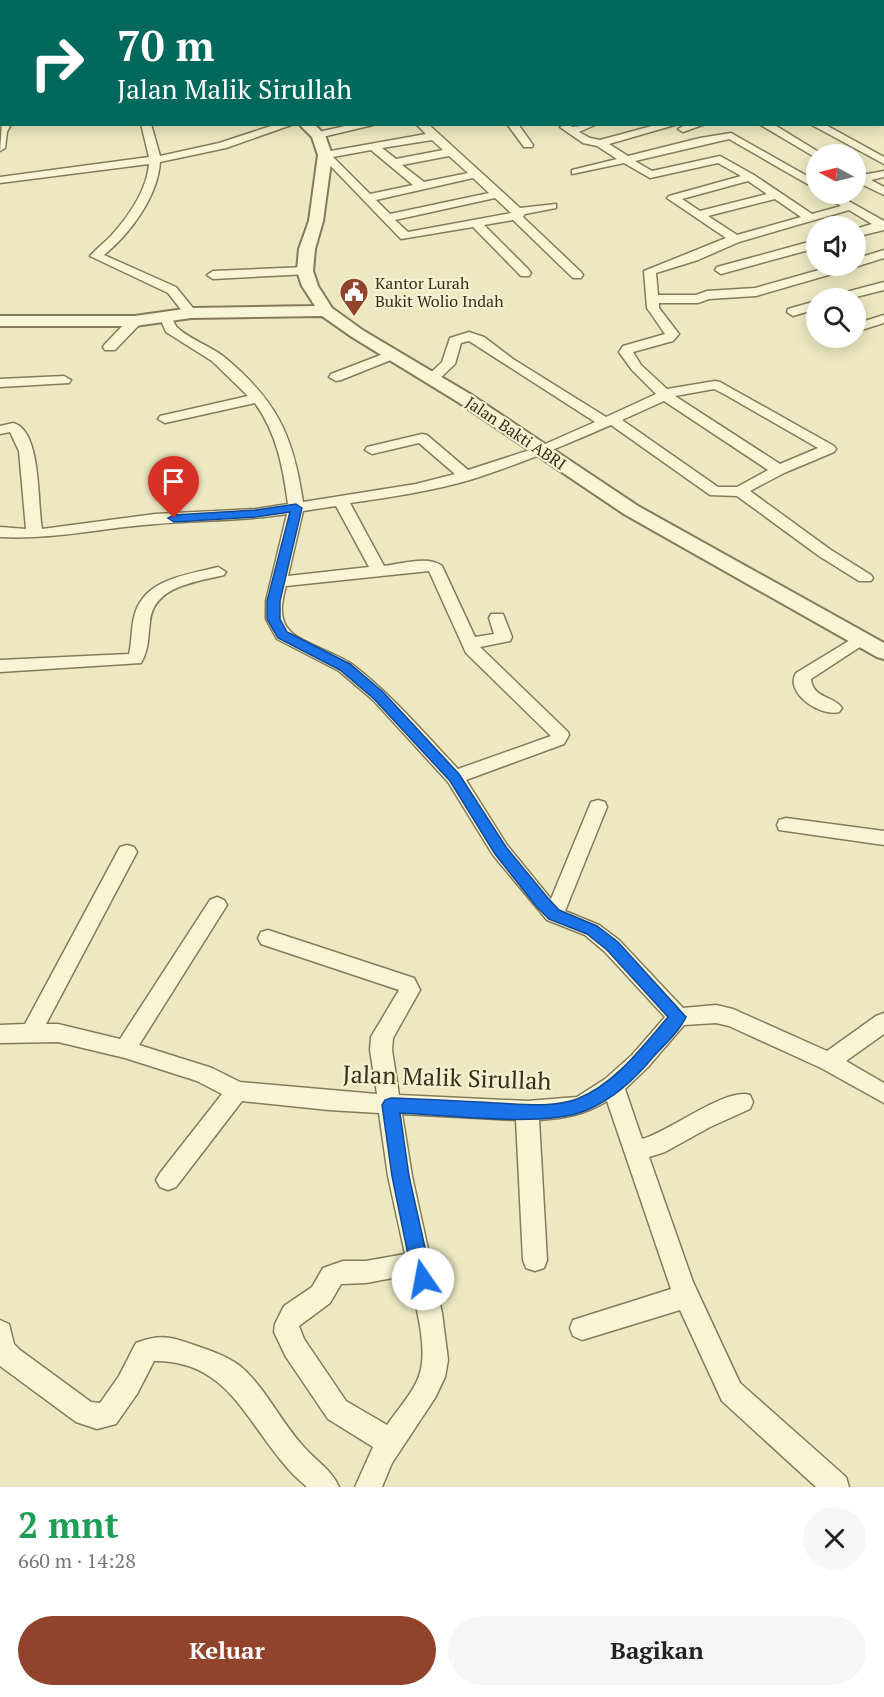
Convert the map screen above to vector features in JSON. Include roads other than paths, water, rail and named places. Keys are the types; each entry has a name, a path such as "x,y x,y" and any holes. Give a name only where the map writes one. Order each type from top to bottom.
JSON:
{"street":[{"path":"146,126 155,160 151,183 108,247 96,256 175,291 191,313"},
{"path":"0,180 155,160 222,146 283,126"},
{"path":"319,130 354,126"},
{"path":"423,126 498,194 577,275"},
{"path":"514,126 528,145"},
{"path":"566,128 587,141 600,143 677,126 720,159 808,216"},
{"path":"768,126 806,148"},
{"path":"819,126 884,161"},
{"path":"0,148 3,129"},
{"path":"319,130 354,151"},
{"path":"213,275 305,271 307,249 316,221 325,155 319,130"},
{"path":"325,155 434,136"},
{"path":"576,172 696,142 733,137 806,180"},
{"path":"600,143 655,176 720,159"},
{"path":"374,147 421,186"},
{"path":"394,163 452,152"},
{"path":"325,155 405,236 476,224 552,206"},
{"path":"368,198 477,174"},
{"path":"866,176 884,174"},
{"path":"735,239 673,198 750,177"},
{"path":"866,182 884,192"},
{"path":"387,218 498,194"},
{"path":"697,215 776,195"},
{"path":"848,204 883,225"},
{"path":"813,216 852,206"},
{"path":"779,470 665,395 640,371 626,351 671,336 654,310 650,271 681,262 735,239 806,218"},
{"path":"476,224 525,273"},
{"path":"866,230 883,225"},
{"path":"721,270 806,247"},
{"path":"866,260 884,254"},
{"name":"Jalan Bakti ABRI","path":"305,271 310,286 326,311 358,334 464,398 631,510 884,652"},
{"path":"652,299 698,299 707,295 756,292 811,276"},
{"path":"866,291 884,286"},
{"path":"793,312 806,308"},
{"path":"0,321 135,321 191,313 326,311"},
{"path":"165,316 171,328 217,358 258,398 269,412 282,438 291,470 296,508 277,582 274,619 283,635 345,667 379,696 454,777 500,850 554,915 592,930 612,946 678,1017 723,1015 879,1085"},
{"path":"866,325 884,319"},
{"path":"110,347 135,321"},
{"path":"0,532 35,534 155,519 256,514 416,489 466,476 541,451 608,420 665,395 677,391 718,386 829,449 779,470 740,490 712,492 608,420 471,336 463,336 455,341 448,364 431,379"},
{"path":"336,377 391,355"},
{"path":"0,383 64,380"},
{"path":"165,419 258,398"},
{"path":"0,430 13,427 21,434 30,474 30,503 35,534"},
{"path":"372,450 422,438 466,476"},
{"path":"740,490 825,553 865,578"},
{"path":"341,501 380,572"},
{"path":"277,582 433,567 444,584 469,644 476,654 560,735 558,740 454,777"},
{"path":"0,666 135,659 142,613 148,598 158,589 218,572"},
{"path":"469,644 504,637 497,618"},
{"path":"833,708 808,695 802,684 802,678 860,639"},
{"path":"554,915 598,807"},
{"path":"786,825 884,838"},
{"path":"31,1032 127,852"},
{"path":"125,1049 218,905"},
{"path":"268,938 407,984 410,990 382,1037 381,1050 400,1176 430,1313 433,1369 426,1389 390,1444 368,1487"},
{"name":"Jalan Malik Sirullah","path":"0,1035 31,1032 58,1033 125,1049 204,1074 237,1091 391,1105 527,1111 565,1109 582,1105 613,1086 640,1061 678,1017"},
{"path":"829,1062 884,1022"},
{"path":"613,1086 636,1150 646,1188 687,1296 731,1392 836,1487"},
{"path":"168,1180 237,1091"},
{"path":"636,1150 657,1145 702,1120 742,1102"},
{"path":"527,1111 535,1260"},
{"path":"390,1444 374,1431 337,1410 296,1348 288,1332 287,1324 292,1314 321,1294 332,1276 343,1272 366,1272 419,1262"},
{"path":"582,1328 687,1296"},
{"path":"0,1332 2,1350 11,1359 85,1413 97,1416 107,1415 128,1385 145,1352 155,1348 177,1351 210,1363 230,1374 254,1400 293,1455 326,1487"}],"place":[{"name":"Kantor Lurah Bukit Wolio Indah","path":"354,318"}]}
